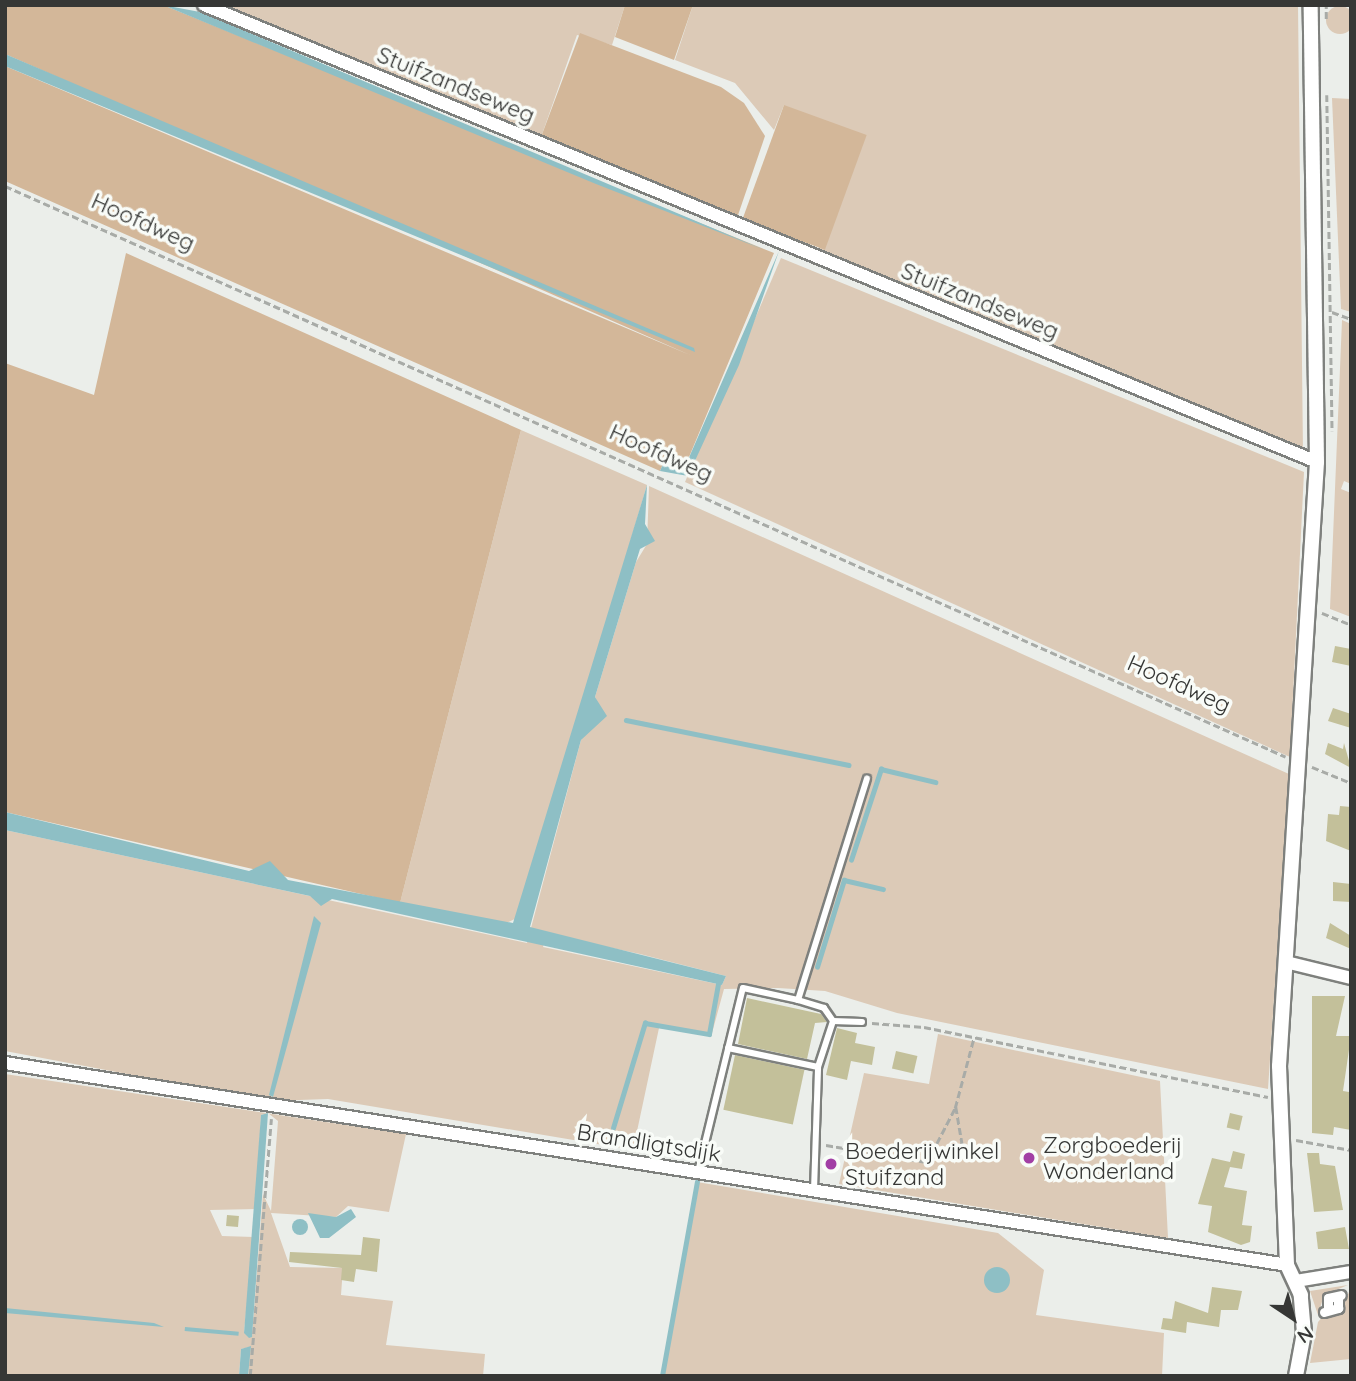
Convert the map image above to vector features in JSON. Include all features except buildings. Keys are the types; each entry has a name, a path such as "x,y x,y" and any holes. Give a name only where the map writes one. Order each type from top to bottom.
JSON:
{"street":[{"name":"Stuifzandseweg","path":"204,5 1317,462"},
{"path":"1296,1376 1304,1333 1296,1281 1287,1265 1279,1098 1317,462 1311,5"},
{"path":"1286,962 1351,978"},
{"name":"Brandligtsdijk","path":"5,1063 1287,1265"},
{"path":"1296,1281 1351,1272"},
{"path":"1326,1310 1338,1308 1339,1296"}],"lane":[{"path":"798,1000 867,779"},
{"path":"698,1172 743,988 824,1008 833,1021"},
{"path":"833,1021 862,1022"},
{"path":"814,1191 818,1067 833,1021"},
{"path":"728,1048 818,1067"}],"path":[{"name":"Hoofdweg","path":"5,186 1298,762 1351,783"},
{"path":"1332,312 1351,319"},
{"path":"1318,611 1351,625"},
{"path":"862,1022 974,1037 1279,1098"},
{"path":"816,1143 922,1164 956,1107 974,1037"},
{"path":"250,1376 272,1105"},
{"path":"956,1107 965,1160"},
{"path":"1290,1139 1351,1150"}],"shaded area":[{"path":"5,5 163,5 774,253 684,469 663,464 660,471 5,181 5,66 690,355 5,54"},
{"path":"219,5 625,5 612,45 577,35 541,137"},
{"path":"625,5 693,5 674,60 615,37"},
{"path":"693,5 1298,5 1303,452 820,252 784,105 774,130 735,83 675,60"},
{"path":"1340,6 1350,10 1354,20 1350,30 1340,34 1330,30 1326,20 1330,10"},
{"path":"580,33 721,87 744,103 765,136 737,218 541,137"},
{"path":"1332,98 1351,99 1351,312 1341,309"},
{"path":"784,105 867,135 825,250 742,220"},
{"path":"126,253 521,430 400,903 5,812 5,363 94,395"},
{"path":"781,258 1304,472 1290,757 685,482"},
{"path":"1342,320 1351,324 1351,484 1344,481 1341,489 1351,493 1351,617 1330,609"},
{"path":"521,430 647,485 519,917 504,924 400,903"},
{"path":"649,486 1289,774 1268,1089 897,1013 825,991 778,988 724,989 712,1033 659,1028 633,1150 328,1099 270,1101 5,1051 5,830 527,943 581,740 601,711 595,697 636,562 647,544","holes":["547,934 726,976 722,985 543,947"]},
{"path":"938,1034 1160,1081 1168,1238 839,1184 864,1073 929,1084"},
{"path":"5,1074 267,1113 261,1115 256,1209 210,1210 222,1236 254,1237 244,1332 252,1336 263,1194 271,1211 278,1121 269,1113 406,1134 389,1212 348,1206 336,1217 271,1213 290,1267 343,1268 341,1295 393,1301 386,1345 485,1354 483,1376 248,1376 250,1347 241,1349 239,1376 5,1376"},
{"path":"697,1182 998,1233 1044,1270 1036,1315 1164,1333 1162,1376 662,1376"},
{"path":"1348,1285 1324,1295 1318,1315 1310,1291"},
{"path":"1351,1287 1351,1359 1310,1363 1318,1322 1326,1313 1341,1312"}],"water":[{"path":"163,5 200,12 767,251 596,184"},
{"path":"5,54 694,348 695,352 5,66"},
{"path":"779,251 739,365 688,476 660,471 663,464 684,469"},
{"path":"647,485 645,524 655,541 640,549 595,697 607,716 581,740 530,927 726,976 722,985 332,899 321,906 310,896 5,830 5,812 249,871 270,861 288,880 513,923"},
{"path":"314,916 321,923 273,1097 269,1095"},
{"path":"268,1113 252,1337 249,1338 244,1333 261,1115"},
{"path":"351,1209 356,1217 329,1238 320,1238 308,1213 336,1217"},
{"path":"300,1219 306,1221 306,1233 300,1235 294,1233 292,1227 294,1221"},
{"path":"997,1267 1006,1271 1010,1280 1006,1289 997,1293 988,1289 984,1280 988,1271"},
{"path":"5,1308 154,1323 164,1327 5,1313"},
{"path":"185,1327 239,1332 238,1336 185,1331"},
{"path":"251,1346 248,1376 239,1376 241,1349"}],"waterway":[{"path":"626,720 849,765"},
{"path":"851,860 881,769 935,782"},
{"path":"817,967 844,880 883,889"},
{"path":"613,1128 645,1023 709,1034 718,984"},
{"path":"662,1376 697,1182"}],"place":[{"name":"Zorgboederij Wonderland","path":"1029,1158"},
{"name":"Boederijwinkel Stuifzand","path":"831,1164"}]}
